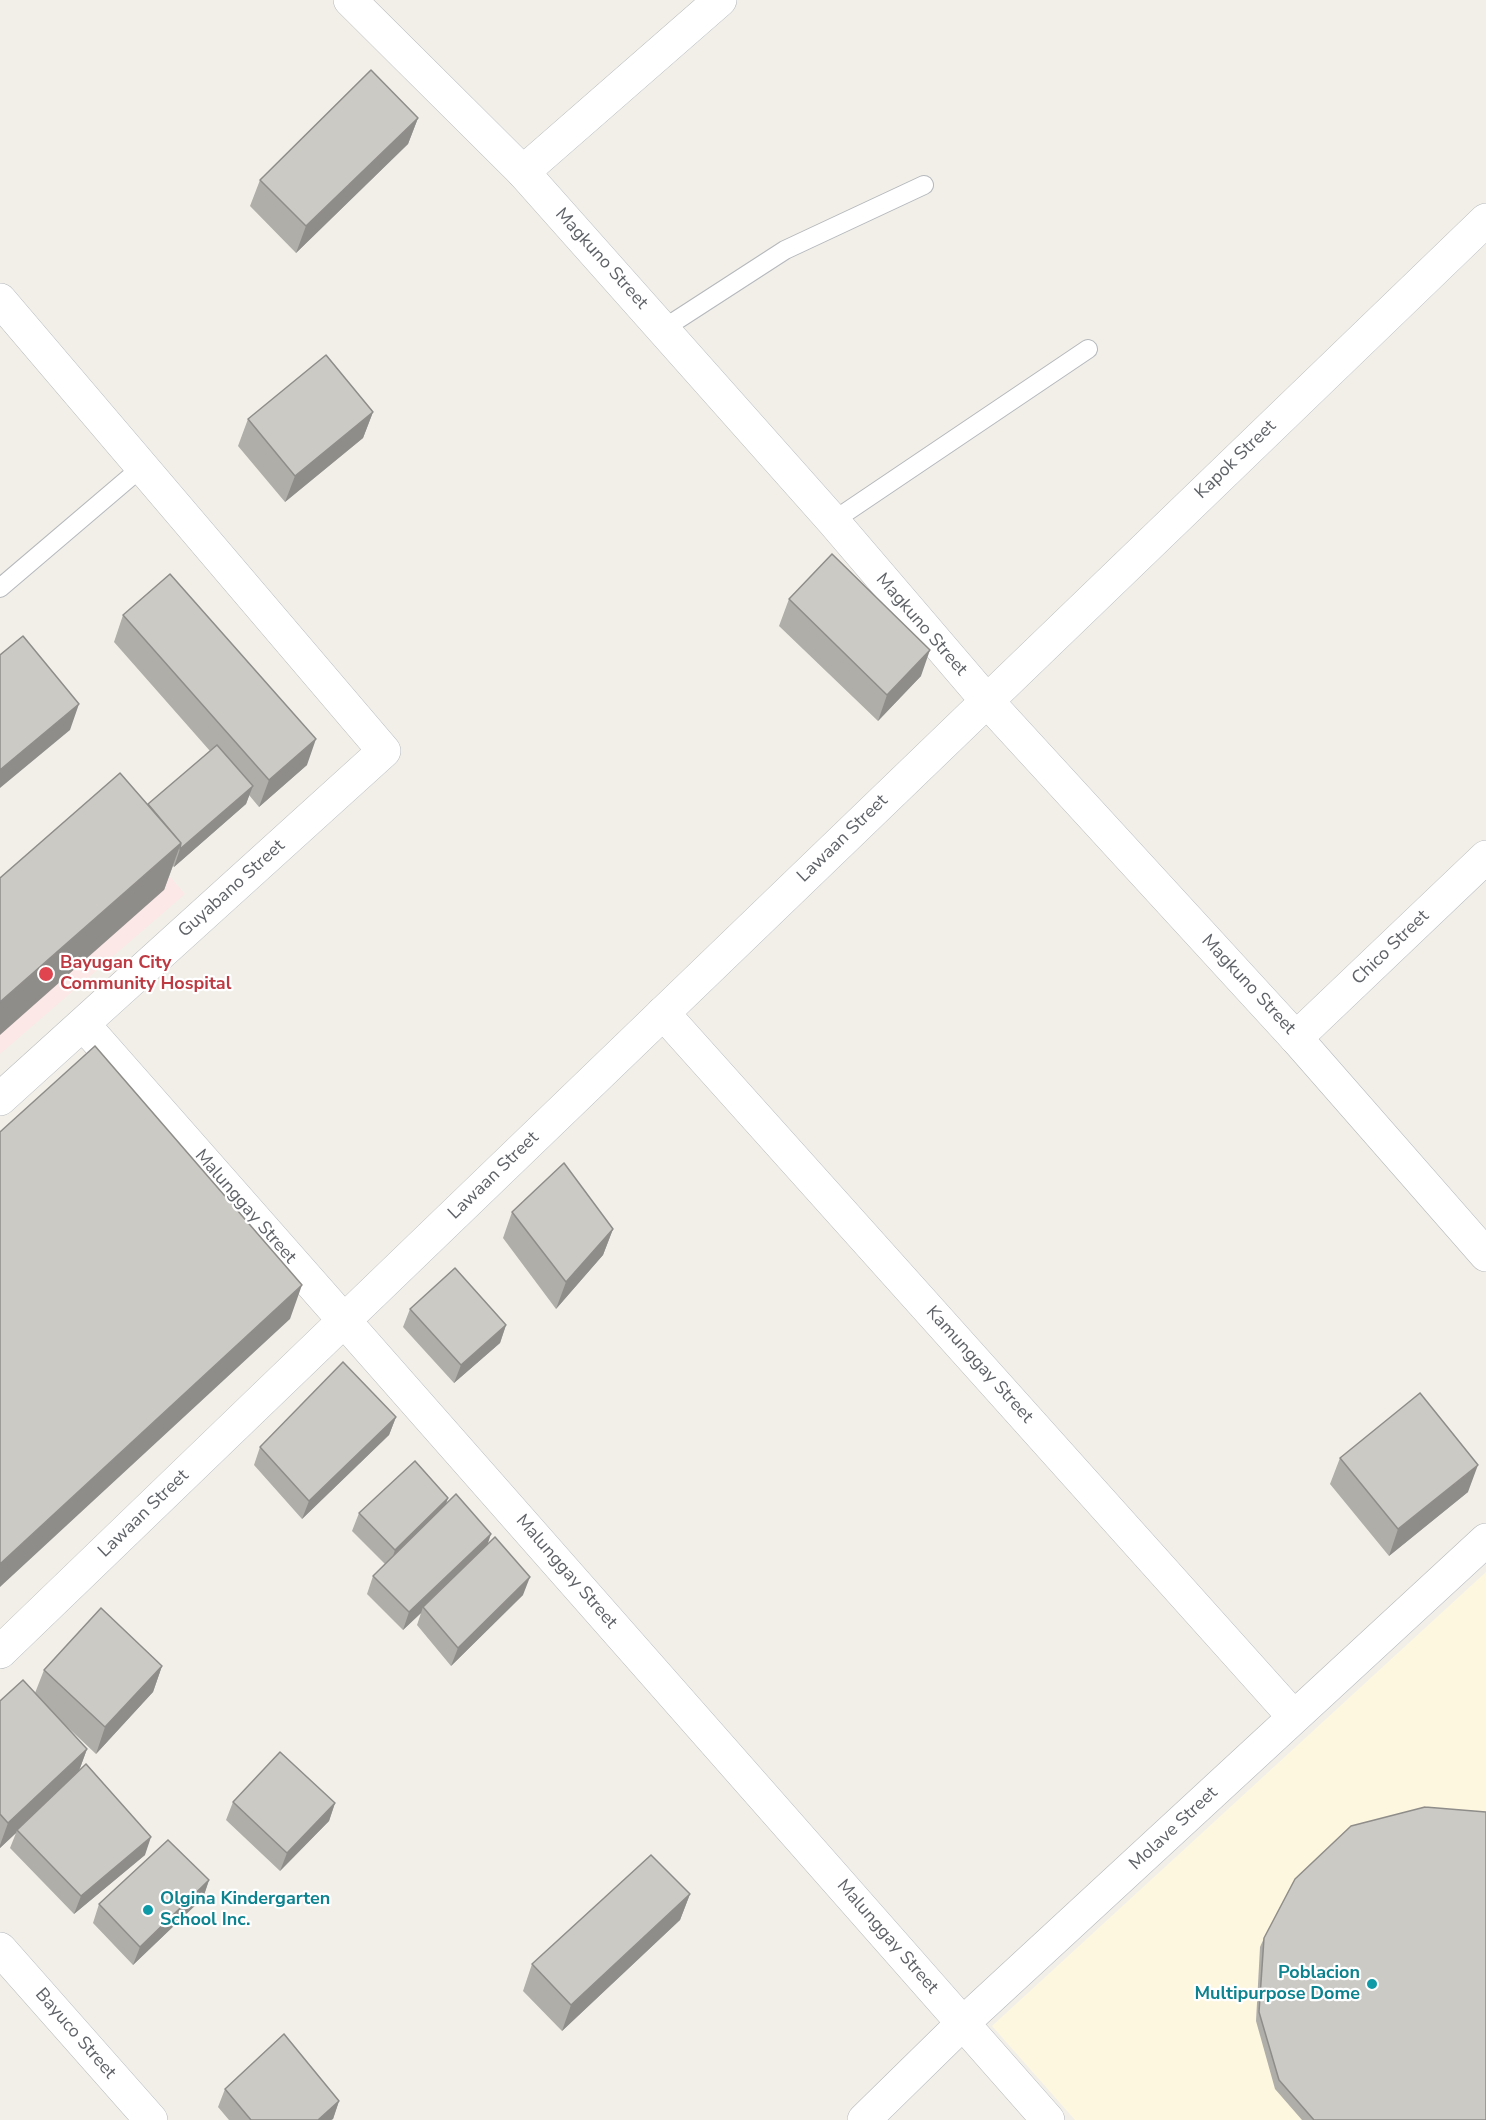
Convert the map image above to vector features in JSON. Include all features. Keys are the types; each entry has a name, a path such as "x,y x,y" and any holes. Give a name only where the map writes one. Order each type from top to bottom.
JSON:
{"street":[{"name":"Magkuno Street","path":"350,0 523,172 833,521 987,701 1296,1038 1486,1255"},
{"path":"523,172 720,0"},
{"name":"Kapok Street","path":"987,701 1486,220"},
{"path":"0,300 142,467"},
{"name":"Guyabano Street","path":"0,1100 384,751 142,467"},
{"name":"Lawaan Street","path":"0,1652 987,701"},
{"name":"Chico Street","path":"1296,1038 1486,857"},
{"name":"Kamunggay Street","path":"663,1013 1294,1717"},
{"name":"Malunggay Street","path":"83,1024 1048,2120"},
{"name":"Molave Street","path":"864,2120 963,2023 1486,1540"},
{"name":"Bayuco Street","path":"0,1949 151,2120"}],"lane":[{"path":"663,329 785,250 924,185"},
{"path":"833,521 1088,349"},
{"path":"0,588 142,467"}],"shaded area":[{"name":"Bayugan City Community Hospital","path":"100,797 185,894 0,1054 0,884"},
{"path":"1486,1572 1486,2120 1075,2120 992,2026"}],"building":[{"path":"371,70 418,118 306,226 260,180"},
{"path":"326,355 373,412 295,476 248,419"},
{"path":"832,554 930,650 887,695 789,599"},
{"path":"170,574 316,739 269,780 123,615"},
{"path":"23,636 79,704 0,770 0,655"},
{"path":"217,745 253,786 180,849 181,843 148,804"},
{"name":"Bayugan City Community Hospital","path":"120,773 181,843 0,1002 0,878"},
{"path":"95,1046 302,1285 0,1564 0,1132"},
{"path":"564,1163 613,1229 566,1282 512,1212"},
{"path":"455,1268 506,1325 461,1365 410,1309"},
{"path":"343,1362 396,1417 309,1501 260,1447"},
{"path":"1420,1393 1478,1465 1398,1529 1340,1458"},
{"path":"415,1461 448,1498 395,1550 359,1513"},
{"path":"456,1494 491,1534 409,1612 373,1576"},
{"path":"495,1537 530,1577 458,1648 423,1607"},
{"path":"101,1608 162,1666 105,1727 44,1670"},
{"path":"23,1680 87,1749 8,1823 0,1814 0,1701"},
{"path":"280,1752 335,1803 287,1853 233,1802"},
{"path":"86,1764 151,1837 81,1896 17,1830"},
{"name":"Poblacion Multipurpose Dome","path":"1425,1807 1486,1812 1486,2120 1314,2120 1279,2080 1259,2012 1264,1938 1295,1879 1351,1826"},
{"name":"Olgina Kindergarten School Inc.","path":"168,1840 209,1880 140,1947 99,1904"},
{"path":"651,1855 690,1894 571,2005 532,1964"},
{"path":"284,2034 339,2101 318,2120 251,2120 225,2089"}],"place":[{"name":"Bayugan City Community Hospital","path":"46,974"},
{"name":"Olgina Kindergarten School Inc.","path":"148,1910"},
{"name":"Poblacion Multipurpose Dome","path":"1372,1984"}]}
